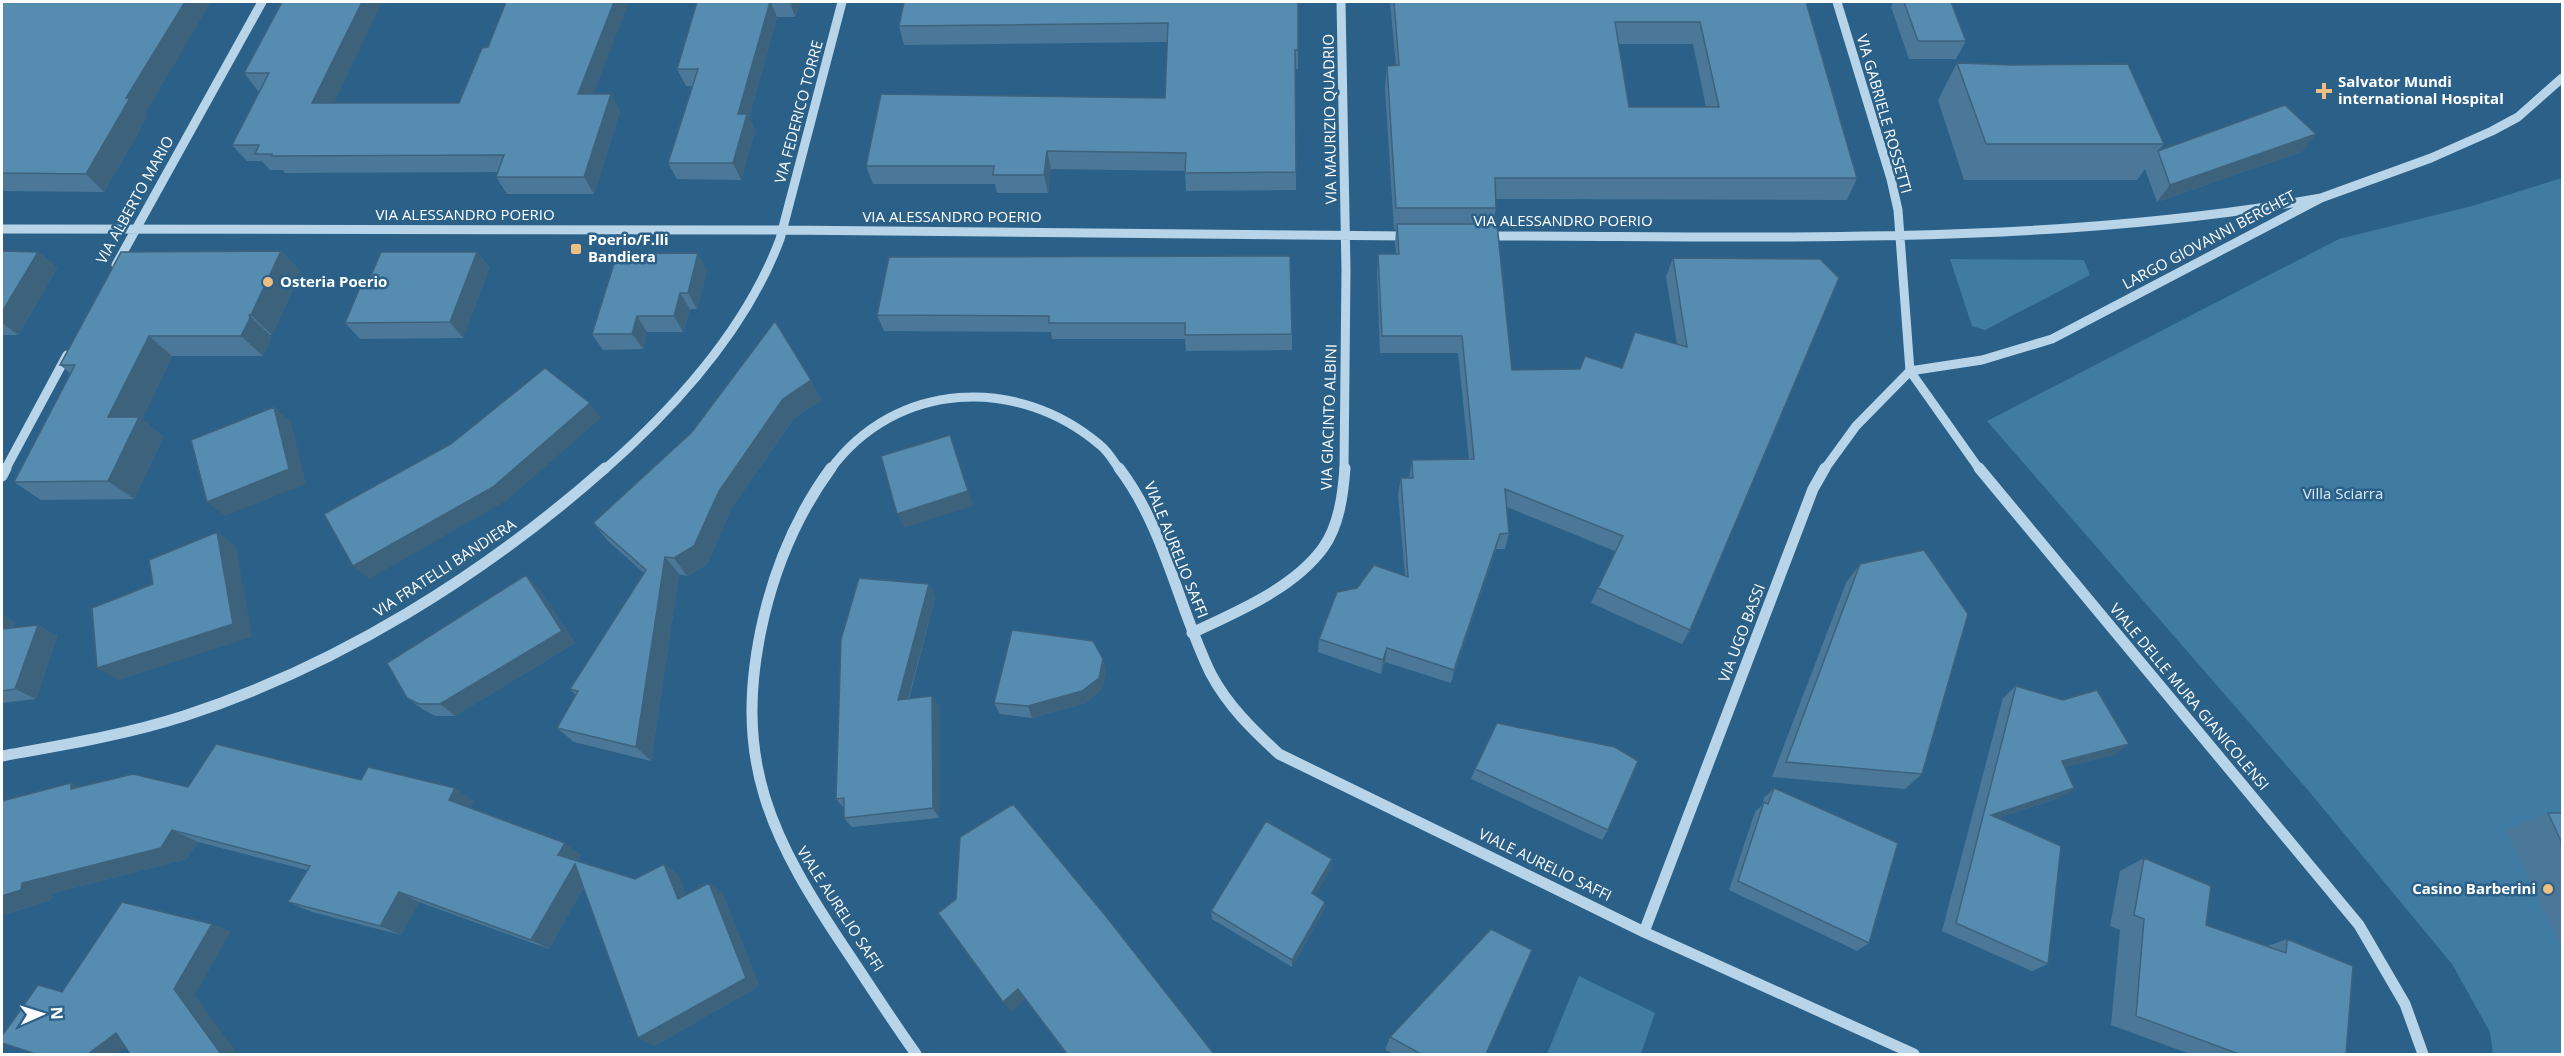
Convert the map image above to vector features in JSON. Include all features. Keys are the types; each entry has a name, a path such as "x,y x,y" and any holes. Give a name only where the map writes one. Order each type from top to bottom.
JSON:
{"street":[{"name":"VIA ALBERTO MARIO","path":"108,279 262,2"},
{"name":"VIA FEDERICO TORRE","path":"782,230 842,2"},
{"name":"VIA MAURIZIO QUADRIO","path":"1341,2 1347,235"},
{"name":"VIA GABRIELE ROSSETTI","path":"1837,2 1891,179 1901,236"},
{"path":"2321,198 2431,158 2492,131 2518,117 2562,78"},
{"name":"LARGO GIOVANNI BERCHET","path":"1901,236 2119,226 2242,212 2321,198"},
{"name":"LARGO GIOVANNI BERCHET","path":"1910,371 1980,361 2038,345 2321,198"},
{"name":"VIA ALESSANDRO POERIO","path":"2,230 782,230 1421,236"},
{"name":"VIA FRATELLI BANDIERA","path":"2,756 126,732 209,708 254,690 303,669 383,627 505,548 594,480 675,401 710,360 758,291 769,270 782,230"},
{"name":"VIA GIACINTO ALBINI","path":"1192,633 1240,610 1282,583 1323,547 1335,525 1341,500 1345,462 1347,235"},
{"name":"VIA ALESSANDRO POERIO","path":"1480,236 1901,236"},
{"path":"1901,236 1910,371"},
{"path":"2,476 70,350"},
{"name":"VIA UGO BASSI","path":"1644,932 1813,489 1831,458 1853,428 1910,371"},
{"name":"VIALE DELLE MURA GIANICOLENSI","path":"1910,371 1972,460 2359,925 2405,1004 2423,1054"},
{"name":"VIALE AURELIO SAFFI","path":"916,1054 799,881 775,833 755,762 750,719 751,697 761,625 772,586 809,500 847,448 872,427 898,412 919,405 959,398 989,398 1020,403 1051,412 1088,433 1109,454 1129,480 1156,537 1209,674 1231,709 1254,735 1279,754 1644,932 1914,1054"}],"green space":[{"name":"Villa Sciarra","path":"2562,178 2562,1054 2493,1054 2490,1032 2452,964 2307,789 1987,421 2339,239 2472,206"},
{"path":"1950,259 2084,260 2090,275 1985,330 1972,326"},
{"path":"1579,976 1655,1013 1641,1054 1547,1054"}],"building":[{"path":"2,2 185,2 126,98 130,98 86,174 2,173"},
{"path":"282,2 362,2 312,103 459,103 482,48 488,47 506,2 614,2 578,94 611,94 584,177 496,177 504,155 271,156 272,154 255,154 259,145 232,145 269,73 244,73"},
{"path":"697,2 770,2 738,114 747,114 733,163 668,163 698,69 677,69"},
{"path":"904,2 1298,2 1298,50 1295,50 1296,172 1185,173 1186,153 1047,151 1044,175 993,175 994,166 866,166 881,94 1165,98 1168,23 899,26"},
{"path":"1394,2 1806,2 1857,178 1495,178 1496,208 1396,208 1387,66 1399,65","holes":["1615,22 1700,22 1719,107 1629,107"]},
{"path":"1904,2 1951,2 1966,41 1918,41"},
{"path":"1957,63 2128,64 2164,144 1986,144"},
{"path":"2285,105 2316,134 2170,185 2158,151"},
{"path":"1397,224 1497,224 1512,370 1580,369 1585,356 1622,368 1635,332 1687,347 1673,258 1820,259 1839,278 1690,630 1598,588 1623,536 1505,489 1509,533 1500,534 1454,670 1387,648 1383,660 1319,639 1337,592 1357,588 1374,565 1408,577 1401,478 1413,478 1412,460 1474,459 1462,336 1382,336 1378,254 1399,254"},
{"path":"2,251 38,252 2,312"},
{"path":"281,251 241,336 149,336 108,417 139,417 108,481 14,482 75,365 60,365 121,252"},
{"path":"381,252 477,252 450,322 345,323 364,278 370,278"},
{"path":"698,253 688,293 680,293 674,316 637,316 632,334 592,334 617,254"},
{"path":"1290,256 1292,334 1185,335 1185,323 1049,323 1049,316 877,315 889,257"},
{"path":"775,321 811,380 783,399 719,491 694,546 674,558 665,557 636,747 557,728 578,691 570,689 646,570 593,523 692,432"},
{"path":"545,368 590,403 493,487 353,566 324,514 451,444"},
{"path":"274,407 289,469 207,502 191,440"},
{"path":"950,435 968,491 897,514 881,456"},
{"path":"217,532 233,624 97,668 92,608 153,584 149,560"},
{"path":"1924,550 1968,614 1922,774 1786,762 1860,564"},
{"path":"526,575 562,631 440,704 419,704 407,698 387,663"},
{"path":"859,578 929,584 898,700 932,696 933,808 844,818 844,798 836,799 841,639"},
{"path":"38,625 15,689 2,691 2,629"},
{"path":"1012,630 1093,641 1103,659 1099,678 1082,691 1028,706 994,703"},
{"path":"2016,686 2063,700 2097,690 2129,744 2062,761 2074,788 1991,815 2061,846 2048,964 1956,923"},
{"path":"1497,723 1615,747 1638,761 1608,830 1475,769"},
{"path":"216,744 361,780 368,767 455,788 449,800 565,843 558,855 635,879 664,864 678,899 709,883 746,978 638,1038 575,864 531,940 399,892 380,926 288,902 310,866 172,830 161,848 22,883 21,890 2,896 2,801 71,783 71,789 133,774 188,787"},
{"path":"1774,788 1898,843 1869,943 1738,881 1764,802 1768,804"},
{"path":"1013,804 1105,915 1214,1054 1067,1054 1018,989 1003,1002 938,913 956,899 960,837"},
{"path":"2548,813 2562,813 2562,843"},
{"path":"1266,821 1332,859 1312,893 1325,902 1292,960 1211,911"},
{"path":"2144,858 2211,886 2206,925 2286,953 2287,939 2353,966 2346,1054 2239,1054 2136,1016 2144,919 2134,915"},
{"path":"122,902 212,924 174,989 221,1054 130,1054 116,1033 88,1054 36,1054 2,1043 2,1036 38,985 62,992"},
{"path":"1491,929 1532,950 1486,1054 1421,1054 1390,1037"}],"place":[{"name":"Salvator Mundi international Hospital","path":"2324,91"},
{"name":"Poerio/F.lli Bandiera","path":"576,249"},
{"name":"Osteria Poerio","path":"268,282"},
{"name":"Casino Barberini","path":"2548,889"}]}
